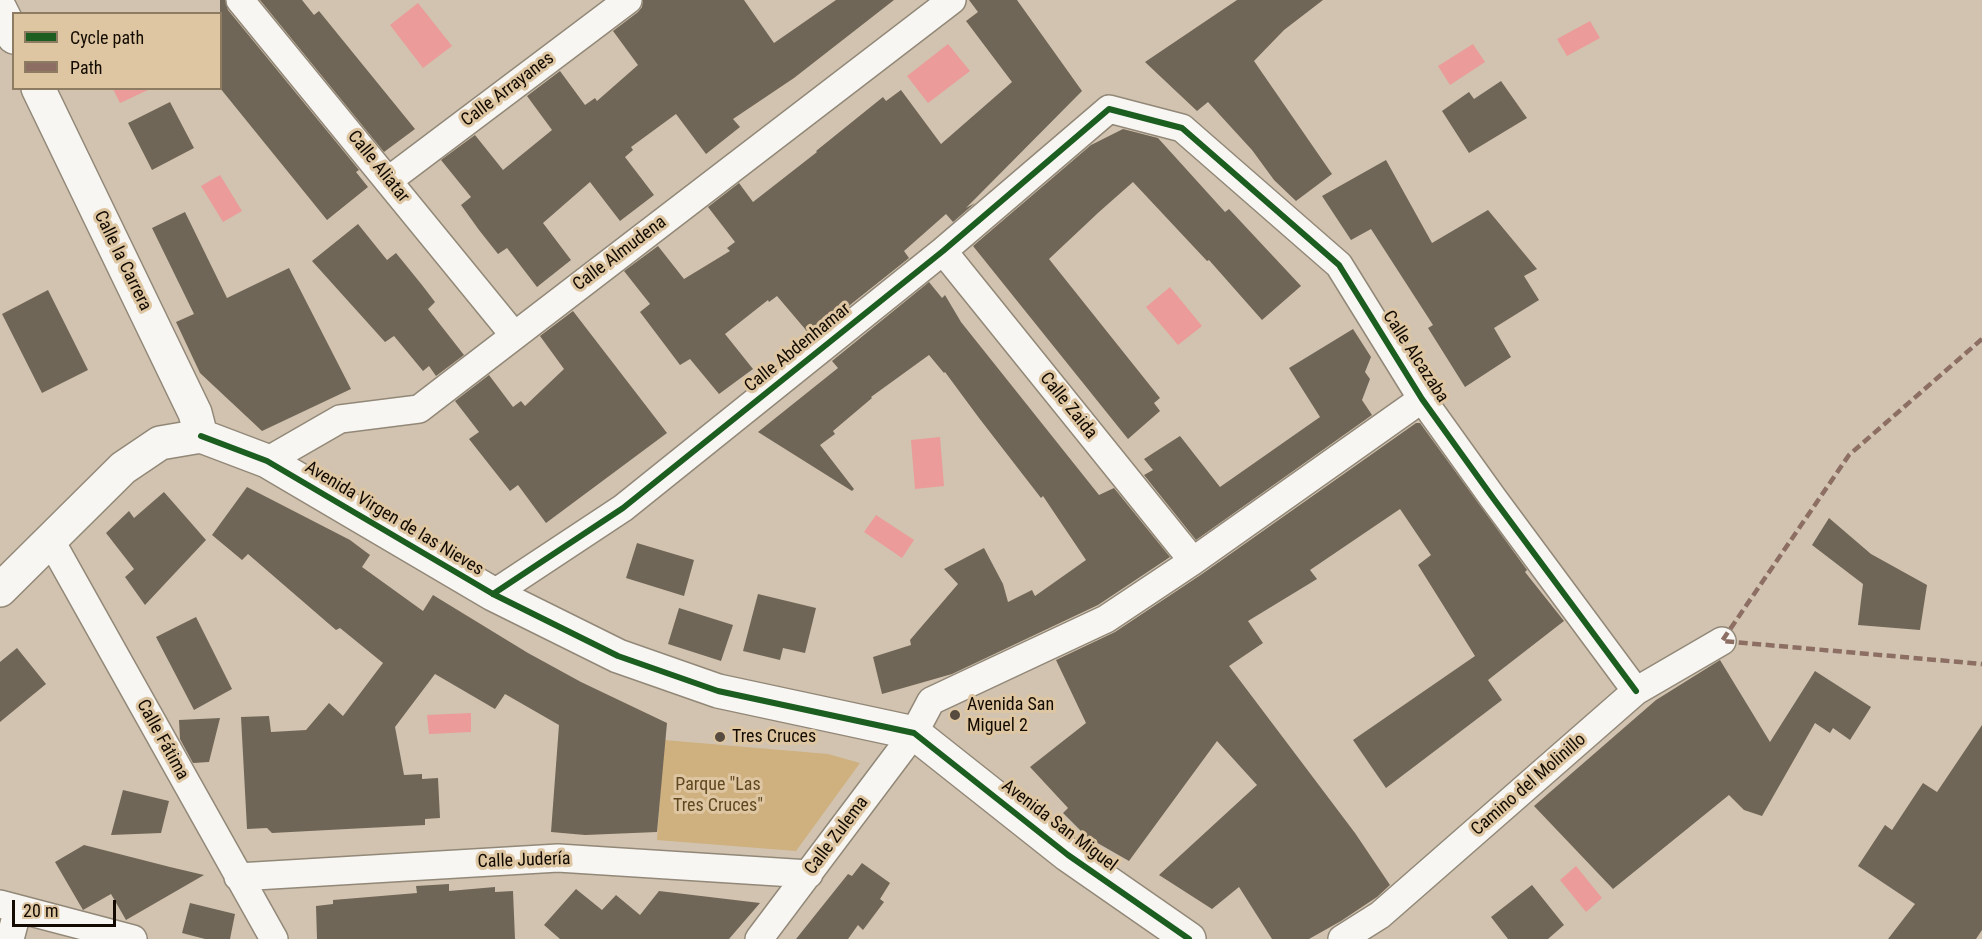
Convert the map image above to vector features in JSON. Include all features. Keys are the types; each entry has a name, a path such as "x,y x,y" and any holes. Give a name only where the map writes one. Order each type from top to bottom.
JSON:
{"street":[{"name":"Calle Aliatar","path":"240,0 514,335"},
{"name":"Calle Arrayanes","path":"389,180 628,0"},
{"name":"Calle Almudena","path":"267,461 340,419 419,409 952,0"},
{"path":"0,9 12,33"},
{"name":"Calle la Carrera","path":"40,90 195,413 201,436"},
{"name":"Calle Abdenhamar","path":"493,594 623,508 943,251 1109,109"},
{"name":"Calle Alcazaba","path":"1109,109 1182,128 1339,265 1422,399 1636,691"},
{"name":"Calle Zaida","path":"943,251 1193,561"},
{"name":"Calle Zulema","path":"759,939 914,733 931,701 1107,619 1422,399"},
{"path":"0,590 123,468 160,443 201,436"},
{"name":"Avenida Virgen de las Nieves","path":"201,436 267,461 493,594 618,656 718,691 914,733"},
{"name":"Calle Fátima","path":"51,541 273,939"},
{"name":"Camino del Molinillo","path":"1342,939 1380,915 1636,691 1722,641"},
{"name":"Avenida San Miguel","path":"914,733 1068,855 1189,939"},
{"name":"Calle Judería","path":"238,877 558,858 809,874"},
{"path":"10,939 9,906 133,939"}],"green space":[{"name":"Parque \"Las Tres Cruces\"","path":"664,740 828,754 860,763 796,851 657,840"}],"shaded area":[{"path":"418,3 452,46 423,68 390,25"},
{"path":"1590,21 1600,38 1567,56 1557,39"},
{"path":"948,44 970,71 928,103 907,76"},
{"path":"1473,44 1485,62 1450,85 1438,66"},
{"path":"114,90 148,90 120,103"},
{"path":"220,175 242,211 223,222 201,186"},
{"path":"1170,287 1202,326 1178,345 1146,307"},
{"path":"940,437 944,486 915,489 911,440"},
{"path":"876,515 914,540 902,558 864,532"},
{"path":"471,713 471,732 429,734 427,715"},
{"path":"1576,866 1602,898 1586,912 1560,880"}],"building":[{"path":"220,0 225,0 228,10 359,170 356,172 368,187 327,220 222,90 222,12 220,12"},
{"path":"260,0 302,0 314,15 319,11 415,129 384,152"},
{"path":"643,0 744,0 774,43 836,0 894,0 794,78 733,119 740,127 706,154 676,114 631,147 633,150 625,157 654,195 620,221 590,182 543,223 571,260 537,287 507,248 498,254 479,230 461,205 471,197 441,160 475,135 503,170 552,130 527,96 560,71 585,105 595,98 597,101 638,65 613,31 638,12"},
{"path":"969,0 1017,0 1082,91 966,208 975,203 953,222 946,214 904,251 909,258 811,336 777,296 769,302 768,300 725,334 753,369 719,394 690,359 680,365 640,312 650,304 624,271 658,246 684,279 730,251 727,248 735,242 708,207 739,183 753,202 883,97 886,101 901,90 941,144 1012,82 966,21 978,12"},
{"path":"1237,0 1323,0 1284,30 1254,61 1332,174 1296,201 1274,180 1252,150 1208,102 1197,111 1145,62"},
{"path":"1501,81 1527,118 1469,153 1442,111 1469,92 1474,99"},
{"path":"170,102 194,148 152,170 128,123"},
{"path":"1123,129 1158,138 1225,212 1229,209 1301,286 1262,320 1209,260 1207,261 1133,182 1099,212 1049,259 1160,398 1154,403 1160,411 1128,439 973,246 1091,145"},
{"path":"1386,160 1432,243 1488,210 1537,269 1524,276 1539,300 1494,328 1511,357 1465,387 1428,328 1433,325 1371,229 1351,240 1322,196"},
{"path":"185,212 227,298 289,268 351,389 262,431 200,373 176,322 194,314 152,228"},
{"path":"358,224 387,260 396,253 422,285 435,302 428,309 464,355 436,376 429,366 423,371 394,336 385,342 312,261"},
{"path":"929,282 942,298 945,295 961,322 1099,495 1114,488 1170,557 1098,605 952,674 882,694 873,657 911,645 910,640 958,584 944,569 984,548 1003,584 1008,602 1032,590 1035,596 1086,560 1043,496 1041,498 945,372 929,355 871,397 833,431 835,434 820,445 854,489 852,491 758,432 838,368 832,361"},
{"path":"48,290 88,370 42,393 2,314"},
{"path":"573,311 667,433 546,523 518,485 510,491 469,439 479,432 455,401 489,375 513,407 521,401 525,406 564,369 540,336"},
{"path":"1353,329 1371,357 1365,372 1370,379 1362,400 1372,415 1196,540 1144,475 1153,470 1144,459 1180,436 1220,487 1320,417 1289,368"},
{"path":"1416,423 1420,423 1527,570 1525,572 1564,621 1488,680 1502,700 1386,788 1353,740 1475,656 1418,565 1431,555 1400,509 1310,570 1317,579 1248,621 1263,643 1229,666 1355,833 1390,885 1377,897 1341,921 1309,939 1272,939 1239,887 1212,909 1159,875 1257,785 1217,741 1129,861 1087,837 1063,813 1068,808 1030,767 1086,723 1056,660 1115,632 1202,574"},
{"path":"247,487 350,540 370,555 362,567 423,611 433,595 528,653 581,682 667,723 657,832 585,835 551,832 559,725 505,694 495,709 435,674 395,727 404,775 422,774 422,779 438,778 440,818 425,819 425,825 272,833 267,828 247,829 241,717 269,716 271,732 306,730 329,703 343,716 383,663 340,628 336,630 248,554 242,560 212,535"},
{"path":"164,492 206,540 145,605 125,577 134,569 106,533 129,511 134,518"},
{"path":"1829,518 1871,554 1927,585 1920,630 1858,625 1863,584 1812,545"},
{"path":"637,543 694,560 684,596 626,578"},
{"path":"758,594 816,608 805,653 783,648 780,660 743,651"},
{"path":"679,608 733,625 721,661 668,644"},
{"path":"196,617 232,689 194,710 156,637"},
{"path":"17,648 46,684 0,722 0,662"},
{"path":"1720,660 1770,742 1815,671 1871,707 1850,740 1833,728 1830,733 1815,723 1762,816 1744,810 1729,795 1613,889 1534,806 1656,700"},
{"path":"220,718 209,762 193,763 180,739 179,720"},
{"path":"1982,725 1982,930 1976,939 1888,939 1915,904 1858,866 1885,825 1892,830 1923,783 1937,792"},
{"path":"123,790 169,801 161,833 111,835"},
{"path":"84,845 204,875 126,920 111,894 83,910 55,862"},
{"path":"862,863 890,883 880,899 884,902 863,930 858,925 848,939 796,939 848,874 852,876"},
{"path":"449,884 449,891 495,887 495,892 513,891 515,939 317,939 316,906 333,904 333,900 417,893 416,886"},
{"path":"1532,885 1564,925 1548,939 1508,939 1491,917"},
{"path":"576,889 602,910 616,895 640,915 659,891 760,903 729,939 560,939 544,925"},
{"path":"190,903 235,914 230,939 205,939 182,933"}],"marked path":[{"path":"1982,339 1849,455 1722,641 1982,664"}],"cycle path":[{"path":"493,594 623,508 943,251 1109,109 1182,128 1339,265 1422,399 1636,691"},
{"path":"201,436 267,461 493,594 618,656 718,691 914,733 1068,855 1189,939"}],"place":[{"name":"Avenida San Miguel 2","path":"955,715"},
{"name":"Tres Cruces","path":"720,737"}]}
